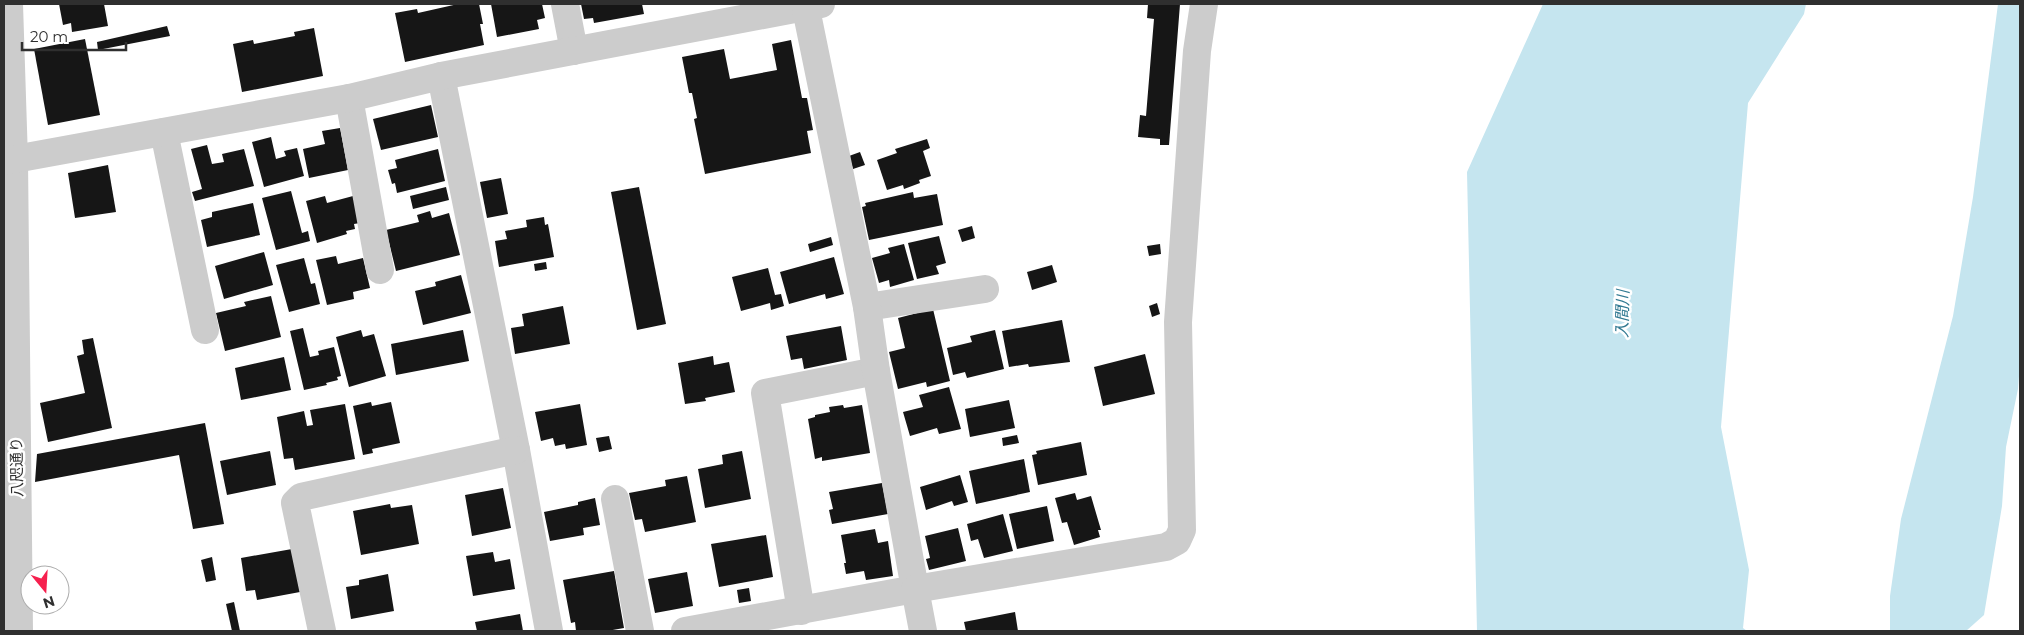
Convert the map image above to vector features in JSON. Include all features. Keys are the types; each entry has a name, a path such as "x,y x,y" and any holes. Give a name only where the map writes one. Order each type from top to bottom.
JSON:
{"street":[{"name":"八咫通り","path":"9,4 9,160 19,631"},
{"path":"565,4 574,52"},
{"path":"685,631 735,626 801,610 1166,547 1177,542 1182,530 1178,322 1197,51 1204,4"},
{"path":"9,160 349,98 441,76 811,5 923,631"},
{"path":"441,76 516,450 549,631"},
{"path":"349,98 380,270"},
{"path":"164,132 205,330"},
{"path":"866,308 985,289"},
{"path":"801,610 765,393 876,371"},
{"path":"322,631 294,503 301,497 516,450"},
{"path":"616,499 640,631"}],"water":[{"name":"入間川","path":"1543,4 1806,4 1804,14 1748,103 1721,427 1749,570 1743,628 1747,631 1477,631 1467,172"},
{"path":"1998,4 2020,4 2020,363 2018,389 2006,447 2002,506 1984,615 1966,631 1890,631 1890,596 1901,519 1953,316 1973,197"}],"building":[{"path":"59,4 104,4 108,26 72,32 71,23 63,25"},
{"path":"458,4 479,4 483,24 480,24 484,45 405,62 395,13 417,9 418,13"},
{"path":"491,4 542,4 545,18 537,20 539,29 497,37"},
{"path":"581,4 642,4 644,14 594,23 593,18 584,19"},
{"path":"1148,4 1180,4 1169,145 1160,145 1160,139 1138,137 1140,115 1146,116 1154,19 1147,18"},
{"path":"167,26 170,36 98,50 97,42"},
{"path":"314,28 323,76 242,92 233,44 253,40 254,44 295,36 294,32"},
{"path":"85,39 100,115 48,125 34,49"},
{"path":"791,40 802,98 807,98 813,130 807,131 811,153 705,174 694,119 697,118 692,93 689,93 682,57 724,49 730,79 777,70 772,44"},
{"path":"431,105 438,137 381,150 373,119"},
{"path":"340,128 348,170 309,178 303,149 325,144 322,131"},
{"path":"271,137 276,159 286,156 284,151 297,148 304,176 264,187 252,142"},
{"path":"927,139 930,148 923,151 931,176 919,180 920,183 904,189 903,185 887,190 877,160 897,153 895,149"},
{"path":"207,145 212,164 224,162 222,154 244,149 254,186 195,201 192,192 202,189 191,149"},
{"path":"438,149 445,181 397,193 395,183 392,184 388,170 397,168 395,160"},
{"path":"860,152 865,165 853,169 849,156"},
{"path":"108,165 116,212 75,218 68,173"},
{"path":"501,178 508,214 487,218 480,182"},
{"path":"446,187 449,200 413,209 410,196"},
{"path":"639,187 666,324 637,330 611,192"},
{"path":"291,191 302,233 308,231 310,241 276,250 262,198"},
{"path":"913,192 914,198 937,194 943,225 869,240 862,207 866,206 865,203"},
{"path":"325,196 327,203 353,196 360,223 354,224 355,229 346,231 347,234 317,243 306,201"},
{"path":"253,203 260,235 207,247 201,220 212,217 212,212"},
{"path":"430,211 432,218 449,213 460,255 396,271 386,230 419,222 417,215"},
{"path":"544,217 545,225 548,224 554,257 499,267 495,241 507,239 505,231 527,227 526,220"},
{"path":"972,226 975,238 962,242 958,230"},
{"path":"939,236 946,263 936,266 939,274 917,279 908,243"},
{"path":"831,237 833,245 810,252 808,244"},
{"path":"904,244 914,280 890,287 889,280 879,283 872,258 890,253 888,248"},
{"path":"1160,244 1161,254 1149,256 1147,246"},
{"path":"264,252 273,285 224,299 215,266"},
{"path":"336,256 338,264 363,258 370,288 353,292 354,299 327,305 316,260"},
{"path":"834,257 844,294 826,299 825,294 789,304 780,272"},
{"path":"304,258 311,284 315,283 320,304 289,312 276,265"},
{"path":"546,262 547,269 535,271 534,264"},
{"path":"1052,265 1057,282 1032,290 1027,272"},
{"path":"768,268 775,295 781,294 784,306 771,310 770,303 741,311 732,277"},
{"path":"461,275 471,313 423,325 415,291 436,286 435,282"},
{"path":"271,296 281,337 225,351 216,313 246,306 244,302"},
{"path":"1157,303 1160,314 1152,317 1149,306"},
{"path":"563,306 570,344 515,354 511,328 524,326 522,314"},
{"path":"933,309 950,381 927,387 926,382 898,389 889,352 905,348 898,318"},
{"path":"1062,320 1070,362 1029,367 1028,364 1009,367 1002,331"},
{"path":"841,326 847,360 804,369 802,358 791,360 786,336"},
{"path":"303,328 310,357 319,355 318,351 334,347 341,376 337,377 338,380 326,383 327,385 304,390 290,331"},
{"path":"361,330 363,337 374,334 386,376 349,387 336,337"},
{"path":"463,330 469,361 396,375 391,344"},
{"path":"995,330 1004,369 967,378 965,372 953,375 947,348 972,342 970,336"},
{"path":"93,338 112,428 48,442 40,403 85,393 77,356 84,354 82,340"},
{"path":"1145,354 1155,394 1103,406 1094,367"},
{"path":"713,356 714,365 729,362 735,392 705,398 706,401 685,404 678,363"},
{"path":"284,357 291,390 241,400 235,368"},
{"path":"949,387 961,429 939,434 937,428 910,436 903,412 923,407 919,395"},
{"path":"1009,400 1015,428 970,437 965,409"},
{"path":"371,402 372,406 391,402 400,443 372,449 373,453 363,455 353,406"},
{"path":"345,404 355,459 295,470 293,458 284,459 277,417 304,411 307,426 313,425 310,410"},
{"path":"580,404 587,445 566,449 565,444 555,446 553,438 541,441 535,412"},
{"path":"843,405 844,408 862,405 870,453 822,461 822,457 815,459 808,419 815,417 815,415 830,412 829,407"},
{"path":"205,423 224,524 193,529 179,455 35,482 37,454"},
{"path":"1017,435 1019,443 1003,446 1002,438"},
{"path":"609,436 612,449 599,452 596,438"},
{"path":"1081,442 1087,475 1038,485 1032,455 1037,454 1036,451"},
{"path":"270,451 276,485 227,495 220,461"},
{"path":"742,451 751,499 705,508 698,469 723,464 722,455"},
{"path":"1024,459 1030,492 976,504 969,471"},
{"path":"960,475 968,502 954,506 952,501 926,510 920,487"},
{"path":"687,476 696,522 645,532 642,519 635,520 629,493 666,486 665,480"},
{"path":"882,483 888,514 832,524 829,510 833,509 829,492"},
{"path":"503,488 511,528 472,536 465,495"},
{"path":"1075,493 1077,500 1091,496 1101,530 1098,530 1100,537 1074,545 1067,522 1062,523 1055,498"},
{"path":"595,498 600,525 583,528 584,535 550,541 544,512 578,505 578,502"},
{"path":"390,504 391,508 412,505 419,544 361,555 353,511"},
{"path":"1047,506 1054,541 1017,549 1009,514"},
{"path":"1003,514 1013,551 984,558 978,539 971,541 967,524"},
{"path":"958,528 966,561 929,570 926,559 930,558 925,536"},
{"path":"875,529 878,543 888,541 893,576 866,580 864,571 846,574 841,535"},
{"path":"766,535 773,577 719,587 711,544"},
{"path":"292,549 300,592 257,600 255,590 246,591 241,558"},
{"path":"493,552 495,562 510,559 515,589 473,596 466,556"},
{"path":"212,557 216,580 206,582 201,560"},
{"path":"614,571 624,628 607,631 576,631 575,622 571,623 563,580"},
{"path":"687,572 693,606 655,613 648,579"},
{"path":"388,574 394,611 351,619 346,587 359,585 359,580"},
{"path":"749,588 751,601 739,603 737,590"},
{"path":"234,602 240,631 232,631 226,604"},
{"path":"1015,612 1018,631 966,631 964,622"},
{"path":"520,614 523,631 477,631 475,622"}]}
